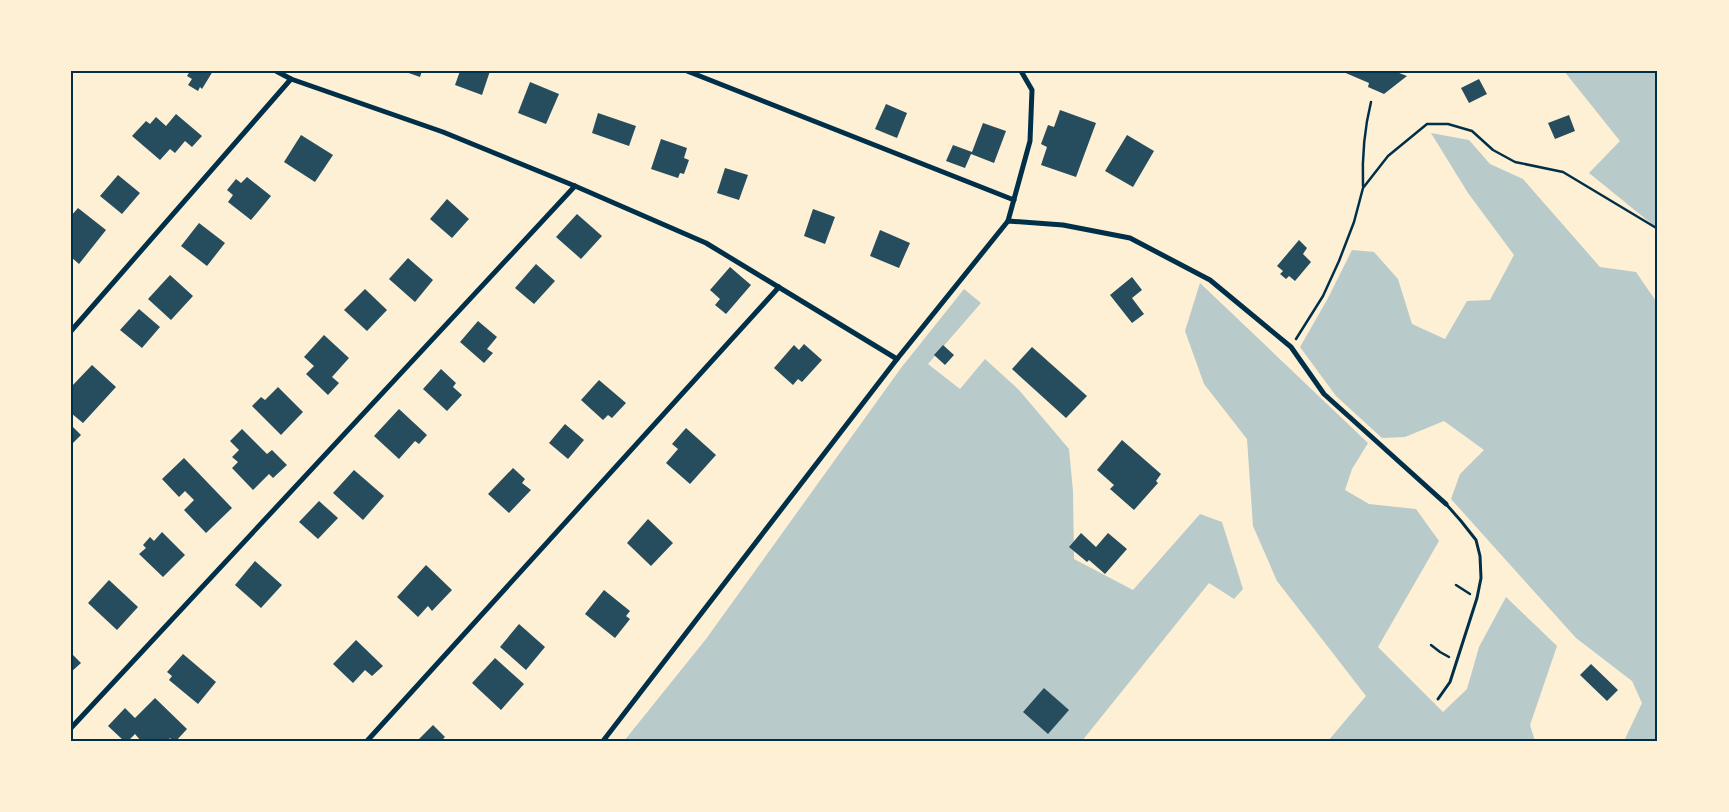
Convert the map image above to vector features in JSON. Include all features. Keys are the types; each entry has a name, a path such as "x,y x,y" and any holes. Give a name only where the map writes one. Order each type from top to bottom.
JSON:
{"street":[{"path":"276,71 291,79 443,132 575,186 706,243 897,359"},
{"path":"687,71 1014,200"},
{"path":"603,741 897,359 1008,221 1030,140 1032,90 1021,71"},
{"path":"71,331 291,79"},
{"path":"71,728 575,186"},
{"path":"1008,221 1063,225 1130,238 1210,280 1291,347 1324,394 1446,504"},
{"path":"367,741 779,287"}],"lane":[{"path":"1438,699 1450,682 1477,598 1481,578 1480,556 1476,540 1446,504"}],"path":[{"path":"1291,347 1323,296 1354,222 1363,188 1362,162 1365,126 1371,102"},
{"path":"1363,188 1388,156 1427,124 1448,124 1472,131 1493,150 1515,162 1563,172 1658,229"},
{"path":"1456,585 1477,598"},
{"path":"1431,645 1440,652 1457,660"}],"shaded area":[{"path":"1564,71 1658,71 1658,229 1589,173 1620,141"},
{"path":"1431,133 1469,140 1490,164 1523,179 1600,267 1636,272 1658,304 1658,741 1624,741 1642,703 1632,681 1576,638 1451,499 1460,474 1484,450 1444,421 1405,437 1382,438 1336,396 1300,347 1327,300 1352,250 1374,252 1398,279 1412,324 1445,339 1467,301 1490,300 1514,255 1468,193"},
{"path":"1200,283 1368,443 1352,469 1345,490 1369,504 1416,509 1439,541 1378,647 1443,712 1467,689 1479,647 1506,597 1557,646 1530,725 1535,741 1328,741 1366,696 1277,581 1253,526 1247,439 1204,384 1185,331"},
{"path":"964,289 981,303 928,364 960,389 985,359 1019,390 1069,449 1073,491 1074,559 1133,590 1200,514 1222,522 1243,589 1234,599 1209,583 1082,741 624,741 706,639 901,368"}],"building":[{"path":"190,71 213,71 202,89 200,87 198,91 188,85 192,79 187,76"},
{"path":"403,71 422,71 420,77"},
{"path":"460,71 490,71 482,95 455,85"},
{"path":"1341,71 1394,71 1407,76 1384,94 1368,87 1369,83"},
{"path":"1479,79 1487,94 1469,103 1461,88"},
{"path":"530,82 559,94 546,124 518,113"},
{"path":"886,104 907,113 897,138 875,129"},
{"path":"1060,110 1096,123 1076,177 1041,165 1047,147 1041,144 1048,125 1054,127"},
{"path":"598,113 636,126 629,146 592,133"},
{"path":"176,114 202,136 192,147 185,141 175,153 170,149 160,160 132,136 146,121 150,124 156,117 166,126"},
{"path":"1569,115 1575,131 1555,139 1548,123"},
{"path":"983,123 1006,131 994,163 971,154 965,168 946,161 953,145 972,152"},
{"path":"301,135 333,155 315,182 284,162"},
{"path":"1127,135 1154,151 1133,187 1105,171"},
{"path":"661,139 687,148 684,158 689,160 684,174 680,173 678,178 651,169"},
{"path":"725,168 748,175 739,200 717,193"},
{"path":"118,175 140,193 122,214 100,196"},
{"path":"247,177 271,196 251,220 228,202 233,195 227,190 236,179 241,183"},
{"path":"447,199 469,219 452,238 430,219"},
{"path":"78,208 106,230 79,264 71,257 71,216"},
{"path":"813,209 835,217 825,244 804,236"},
{"path":"577,214 602,236 581,259 556,237"},
{"path":"199,223 225,243 207,266 181,246"},
{"path":"880,230 910,243 899,268 870,256"},
{"path":"1299,240 1307,248 1303,254 1311,262 1295,281 1289,276 1286,279 1280,274 1283,271 1277,266"},
{"path":"408,258 433,280 415,302 389,279"},
{"path":"536,264 555,281 534,304 515,288"},
{"path":"730,267 751,285 726,314 715,305 720,299 710,290"},
{"path":"170,275 193,296 171,320 148,299"},
{"path":"1132,277 1142,290 1132,298 1144,314 1132,323 1110,295"},
{"path":"365,289 387,310 367,331 344,310"},
{"path":"139,309 160,327 142,348 120,330"},
{"path":"478,321 497,337 487,349 493,353 484,363 460,342"},
{"path":"324,335 349,358 332,377 339,383 328,395 306,374 314,366 304,357"},
{"path":"804,344 822,360 802,382 798,379 793,385 774,368 794,345 799,350"},
{"path":"943,345 954,355 945,365 934,355"},
{"path":"1032,347 1087,396 1066,418 1012,369"},
{"path":"92,365 116,387 83,423 71,413 71,387"},
{"path":"441,369 456,383 453,387 462,395 447,411 423,389"},
{"path":"599,380 626,403 612,418 608,415 603,420 581,400"},
{"path":"278,387 303,412 281,435 252,406 261,397 265,400"},
{"path":"399,409 427,435 419,444 415,441 399,459 374,436"},
{"path":"565,424 584,440 568,459 549,443"},
{"path":"71,425 81,435 71,445"},
{"path":"686,428 716,455 690,484 666,463 678,449 672,444"},
{"path":"242,429 267,454 272,450 287,465 273,478 269,474 253,490 232,468 238,462 232,457 239,450 230,441"},
{"path":"1122,440 1161,474 1156,481 1158,483 1134,510 1110,489 1114,485 1097,470"},
{"path":"184,458 232,508 206,533 184,510 194,500 185,491 179,497 162,479"},
{"path":"513,468 525,479 522,483 531,490 509,513 488,494"},
{"path":"354,470 384,496 363,520 333,493"},
{"path":"319,501 338,518 318,539 299,522"},
{"path":"648,519 673,543 651,566 627,543"},
{"path":"162,532 185,555 163,577 139,554 146,548 143,545 150,537 154,541"},
{"path":"1081,533 1096,547 1108,533 1127,549 1105,574 1089,560 1087,562 1069,547"},
{"path":"255,561 282,585 261,608 235,585"},
{"path":"426,565 452,590 432,611 428,606 418,617 397,597"},
{"path":"109,580 138,607 117,630 88,603"},
{"path":"604,590 630,611 626,616 630,619 615,638 585,614"},
{"path":"519,624 545,647 526,670 500,647"},
{"path":"356,640 383,666 372,676 365,670 353,683 333,664"},
{"path":"71,653 81,663 71,672"},
{"path":"183,654 216,682 198,704 169,680 172,676 167,672"},
{"path":"495,658 524,684 501,710 472,683"},
{"path":"1591,664 1618,690 1607,701 1580,675"},
{"path":"1044,688 1069,710 1048,734 1023,712"},
{"path":"155,698 187,729 176,741 170,738 168,741 141,741 135,734 128,741 124,741 108,726 125,708 135,718"},
{"path":"433,725 445,737 441,741 417,741"}]}
